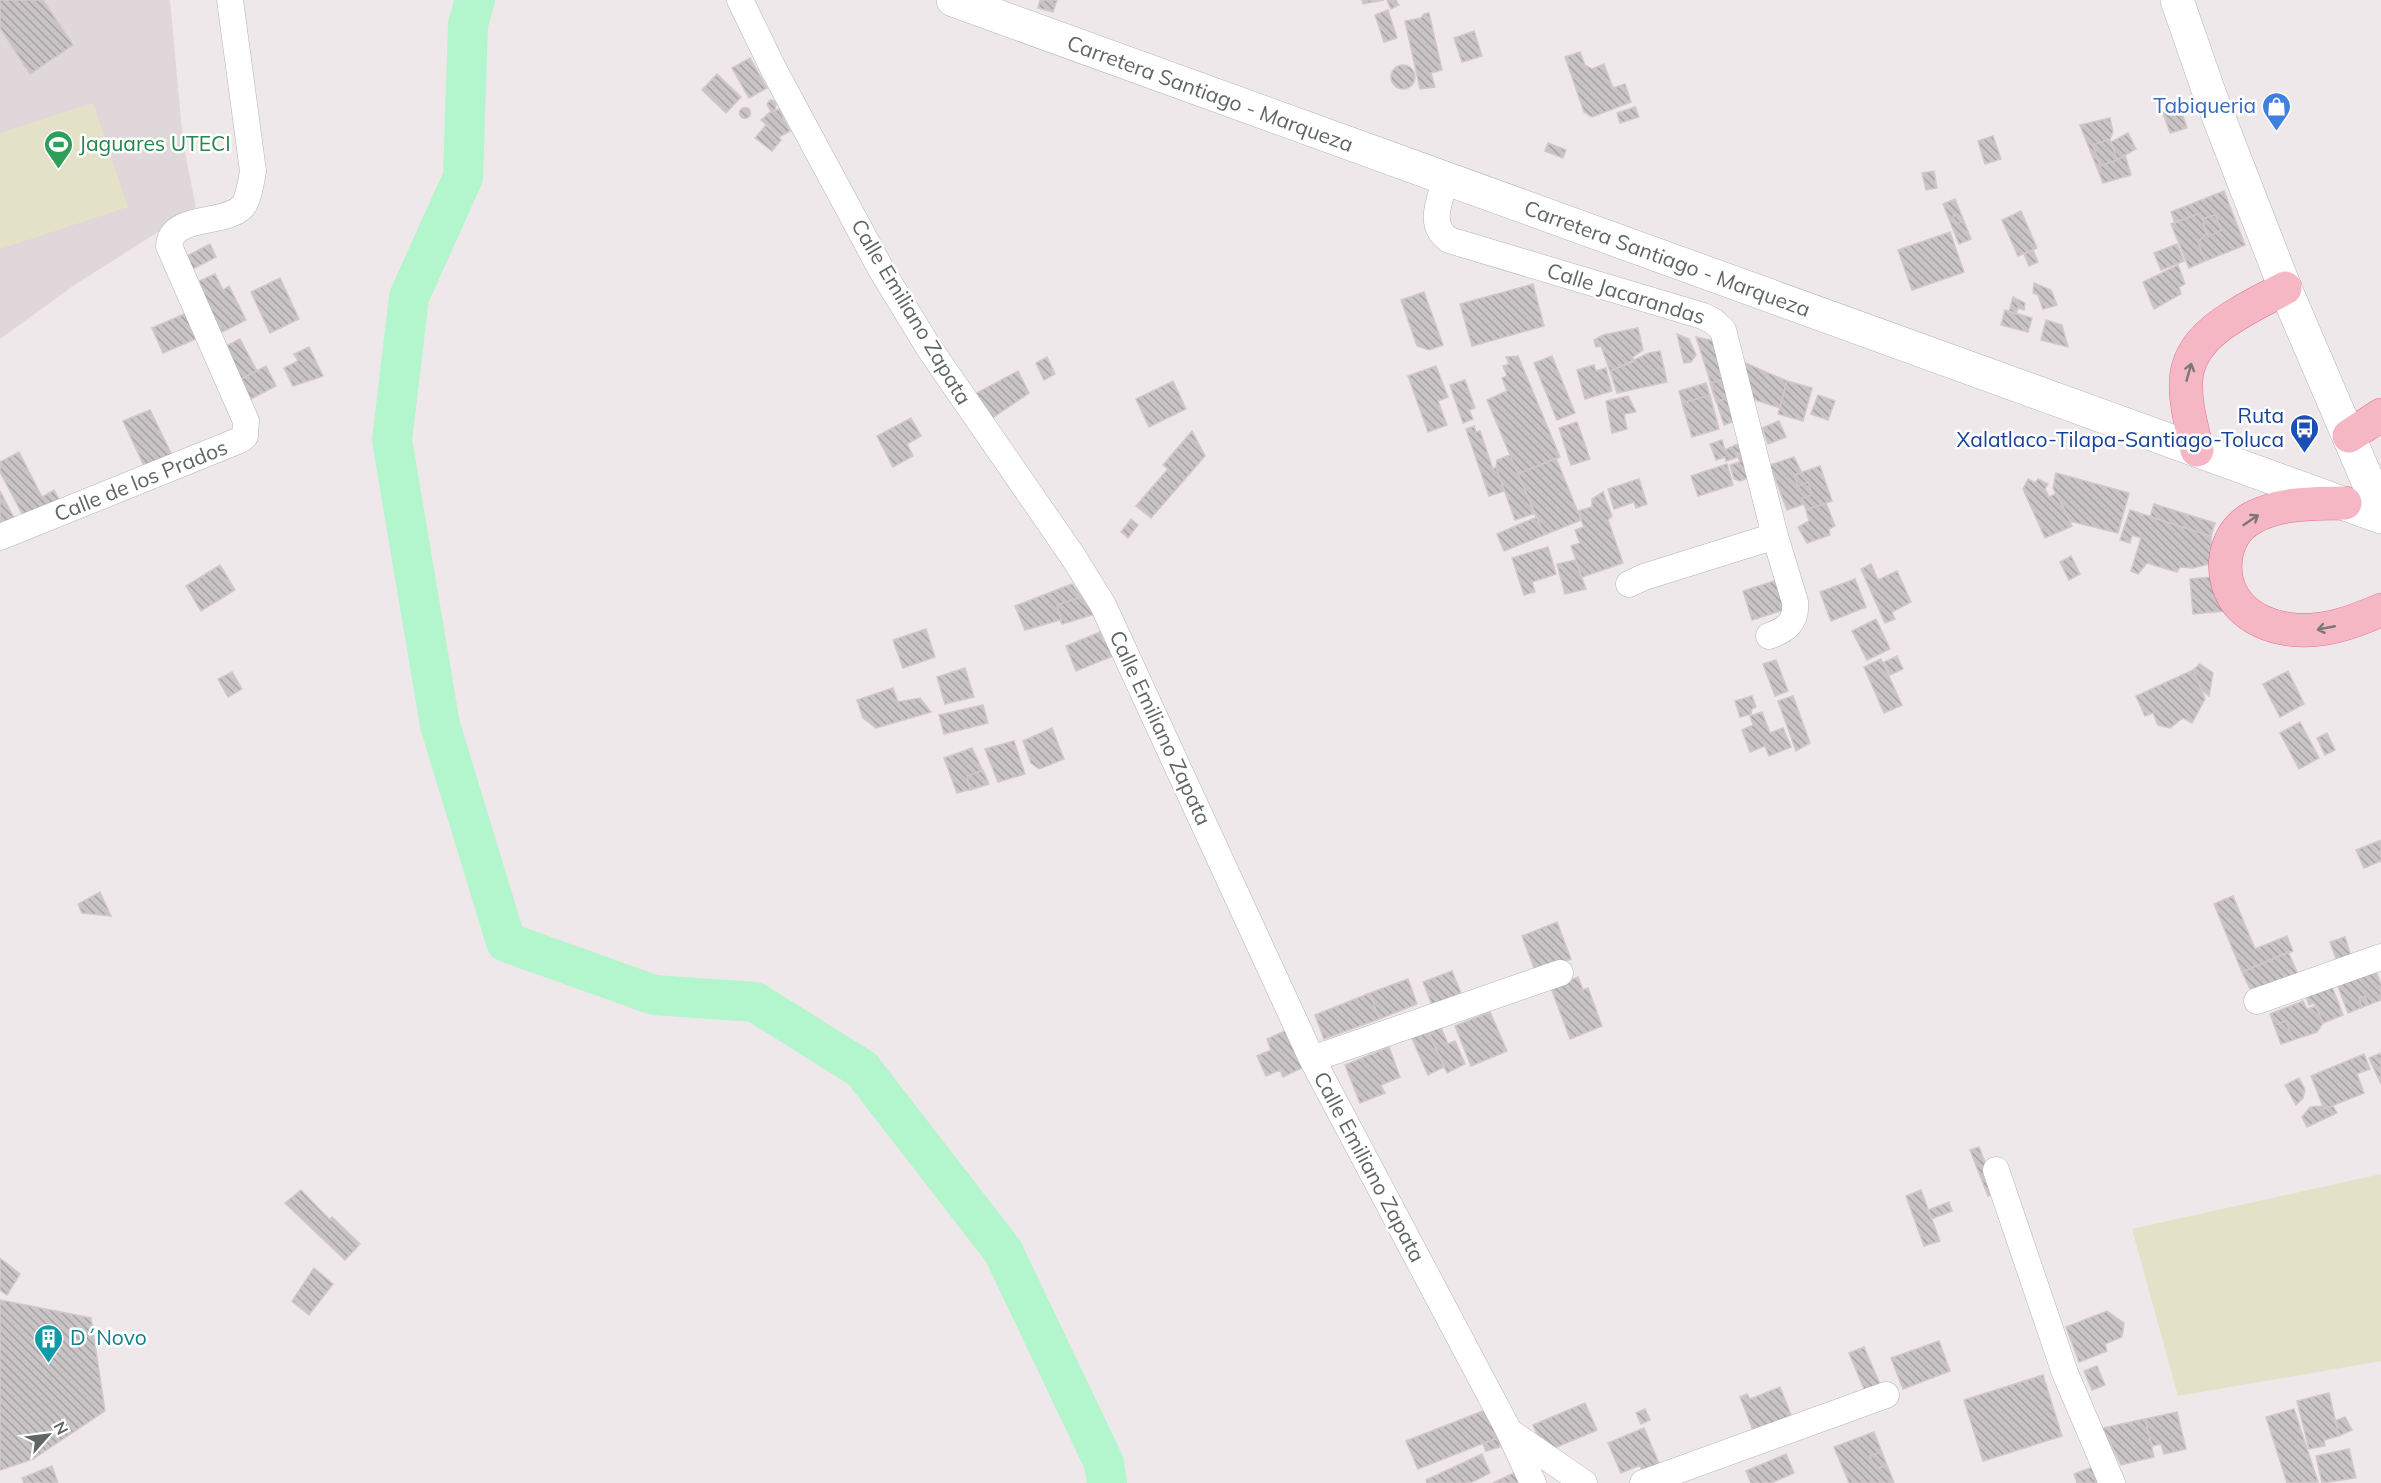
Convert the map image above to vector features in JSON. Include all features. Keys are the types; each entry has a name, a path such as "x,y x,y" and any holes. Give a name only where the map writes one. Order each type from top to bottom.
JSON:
{"main road":[{"name":"Carretera Santiago - Marqueza","path":"953,0 2367,510"},
{"path":"2177,0 2210,95 2285,288 2349,436 2367,510 2298,504 2273,509 2250,519 2233,535 2226,550 2225,568 2229,586 2239,605 2258,620 2287,629 2322,630 2381,610"},
{"path":"2197,450 2187,407 2186,379 2195,352 2211,332 2285,288"},
{"path":"2349,436 2381,415"}],"street":[{"name":"Calle de los Prados","path":"0,537 245,436 246,421 169,246 169,240 174,232 184,226 232,213 244,205 249,192 253,171 231,0"},
{"name":"Calle Emiliano Zapata","path":"740,0 774,70 882,271 929,348 1074,558 1103,604 1312,1059 1509,1431 1533,1483"},
{"name":"Calle Jacarandas","path":"1446,179 1435,220 1441,235 1449,240 1703,316 1723,330 1775,536 1795,602 1796,612 1792,623 1783,631 1769,636"},
{"path":"1629,584 1644,577 1775,536"},
{"path":"2257,1001 2381,957"},
{"path":"1312,1059 1560,973"},
{"path":"1996,1170 2066,1373 2112,1483"},
{"path":"1643,1483 1886,1395"},
{"path":"1509,1431 1584,1483"}],"shaded area":[{"path":"0,0 170,0 183,142 196,208 73,286 0,339"}],"green space":[{"name":"Jaguares UTECI","path":"93,103 128,207 0,249 0,133"},
{"path":"2381,1174 2381,1361 2178,1396 2132,1229"}],"building":[{"path":"0,0 43,0 73,45 30,74 0,28"},
{"path":"1040,0 1057,0 1053,12 1038,8"},
{"path":"1362,0 1384,0 1363,4"},
{"path":"1387,0 1396,0 1399,5 1391,9"},
{"path":"1388,10 1397,38 1384,42 1375,15"},
{"path":"1429,13 1442,70 1431,73 1435,87 1420,89 1405,21 1421,18 1424,14"},
{"path":"1474,31 1482,56 1462,62 1454,38"},
{"path":"1580,52 1585,65 1592,69 1604,64 1613,88 1625,84 1631,102 1592,117 1584,112 1565,57"},
{"path":"750,58 767,88 749,98 732,68"},
{"path":"1403,65 1411,69 1415,77 1411,85 1403,89 1395,85 1391,77 1395,69"},
{"path":"717,74 741,97 726,113 702,90"},
{"path":"770,100 776,104 775,111 771,112 767,104"},
{"path":"1635,107 1639,117 1620,123 1617,113"},
{"path":"2180,107 2187,128 2170,133 2163,113"},
{"path":"745,108 749,109 749,117 745,118 741,117 740,113 741,109"},
{"path":"779,109 790,131 779,137 761,120 769,113"},
{"path":"2110,118 2113,132 2110,139 2117,160 2125,155 2131,175 2103,183 2080,125"},
{"path":"766,125 781,140 772,151 755,138"},
{"path":"2128,133 2136,149 2117,160 2111,142"},
{"path":"1993,136 2001,159 1985,164 1978,141"},
{"path":"2110,139 2117,160 2100,166 2093,145"},
{"path":"1548,143 1566,150 1563,158 1545,151"},
{"path":"1934,171 1937,188 1926,190 1922,173"},
{"path":"2224,191 2245,245 2205,261 2198,242 2207,233 2200,213 2175,223 2171,212"},
{"path":"1955,199 1971,239 1959,244 1943,204"},
{"path":"2021,211 2037,248 2018,256 2002,220"},
{"path":"2200,213 2207,233 2198,242 2205,261 2189,268 2171,224"},
{"path":"1958,214 1961,222 1956,224 1953,216"},
{"path":"2215,215 2222,230 2208,237 2202,219"},
{"path":"1950,232 1964,272 1912,290 1898,250"},
{"path":"210,244 216,257 191,270 185,257"},
{"path":"2177,244 2184,261 2161,270 2154,253"},
{"path":"2033,250 2038,262 2029,266 2024,254"},
{"path":"2178,265 2185,284 2179,287 2181,294 2154,309 2143,282"},
{"path":"215,274 223,290 229,286 246,320 222,332 197,282"},
{"path":"280,278 299,319 270,333 251,292"},
{"path":"2034,283 2051,290 2057,305 2043,309 2038,295 2033,293"},
{"path":"1533,284 1544,326 1472,346 1460,304"},
{"path":"1424,292 1443,345 1429,350 1417,346 1401,300"},
{"path":"2013,297 2025,303 2024,310 2018,308 2016,314 2009,312"},
{"path":"2005,310 2032,318 2028,332 2001,325"},
{"path":"189,312 200,337 163,353 152,328"},
{"path":"2046,320 2062,325 2068,347 2041,340"},
{"path":"1638,328 1643,350 1633,357 1633,362 1610,371 1601,346 1596,347 1594,340 1603,335"},
{"path":"1677,334 1689,339 1696,355 1691,362 1684,363"},
{"path":"1696,337 1719,342 1738,420 1724,425"},
{"path":"240,339 257,371 241,379 226,346"},
{"path":"309,347 323,376 293,386 284,368 298,361 294,354"},
{"path":"1660,351 1667,382 1617,393 1610,371 1649,353"},
{"path":"1518,356 1560,457 1518,474 1487,400 1507,391 1502,378 1507,376 1503,366 1509,364 1506,357"},
{"path":"1552,356 1575,413 1557,420 1534,363"},
{"path":"1047,357 1055,374 1044,380 1036,363"},
{"path":"1743,362 1787,381 1780,408 1752,399"},
{"path":"1594,365 1596,371 1606,368 1612,391 1585,399 1577,370"},
{"path":"266,366 276,386 251,399 241,379"},
{"path":"1436,366 1448,397 1438,401 1447,425 1428,432 1408,376"},
{"path":"1018,371 1029,393 988,421 975,394"},
{"path":"1732,377 1738,395 1716,402 1710,383"},
{"path":"1465,380 1475,408 1469,410 1473,419 1463,423 1450,385"},
{"path":"1173,381 1186,409 1149,427 1136,399"},
{"path":"1787,381 1812,388 1803,421 1778,414"},
{"path":"1706,383 1719,429 1692,437 1679,391"},
{"path":"1710,395 1719,429 1692,437 1682,403"},
{"path":"1818,395 1835,401 1828,420 1811,414"},
{"path":"1628,396 1636,412 1624,414 1627,429 1612,433 1606,401"},
{"path":"150,410 174,459 146,470 123,421"},
{"path":"911,418 921,436 907,444 913,456 893,467 877,436"},
{"path":"1779,421 1786,437 1768,444 1762,428"},
{"path":"1577,422 1590,459 1571,465 1559,428"},
{"path":"1474,426 1476,432 1480,431 1493,469 1496,467 1504,491 1489,496 1466,429"},
{"path":"1192,431 1205,456 1151,518 1136,506 1168,469 1163,465"},
{"path":"1722,440 1725,450 1744,441 1747,451 1726,461 1725,457 1716,460 1710,444"},
{"path":"1749,450 1757,475 1740,481 1734,479 1730,465 1740,462 1737,454"},
{"path":"19,452 42,497 54,490 61,503 26,521 0,472 0,462"},
{"path":"1510,455 1535,513 1515,520 1496,467 1497,460"},
{"path":"1794,457 1802,473 1794,475 1798,486 1808,482 1812,495 1802,498 1804,504 1787,510 1770,465"},
{"path":"1556,458 1581,520 1544,535 1518,474"},
{"path":"1727,464 1733,485 1698,496 1691,476"},
{"path":"1820,466 1832,501 1806,510 1802,498 1812,495 1808,482 1798,486 1794,475"},
{"path":"2056,473 2129,493 2118,533 2070,521 2053,488"},
{"path":"1639,479 1647,504 1636,508 1634,502 1614,509 1608,489"},
{"path":"2028,479 2035,483 2038,479 2048,484 2045,489 2049,497 2057,493 2072,526 2045,538 2023,489"},
{"path":"0,491 16,522 0,530"},
{"path":"1603,492 1612,516 1608,520 1623,563 1582,577 1571,546 1580,543 1575,530 1584,527 1578,511 1592,507 1592,499"},
{"path":"1826,503 1835,526 1829,529 1830,535 1807,543 1798,527 1809,521 1806,510"},
{"path":"2154,504 2215,523 2211,536 2150,517"},
{"path":"2130,510 2211,536 2212,563 2193,568 2180,567 2177,572 2147,563 2138,574 2131,571 2141,538 2132,535 2130,543 2120,540"},
{"path":"1537,517 1544,535 1504,551 1497,534"},
{"path":"1131,519 1138,525 1128,538 1121,532"},
{"path":"1548,547 1556,574 1532,582 1535,592 1524,595 1512,558"},
{"path":"2071,556 2080,574 2069,580 2060,562"},
{"path":"1575,560 1586,589 1565,594 1557,564"},
{"path":"1871,564 1878,580 1897,571 1911,602 1892,612 1895,619 1885,623 1861,569"},
{"path":"220,565 235,590 201,611 186,586"},
{"path":"2213,577 2225,611 2193,614 2190,579"},
{"path":"1780,579 1790,608 1752,620 1743,591"},
{"path":"1855,579 1866,607 1831,621 1820,592"},
{"path":"1072,584 1095,614 1062,624 1060,620 1025,630 1015,606"},
{"path":"1081,597 1095,614 1062,624 1057,605"},
{"path":"1876,619 1890,649 1867,660 1852,631"},
{"path":"926,629 935,657 903,668 893,640"},
{"path":"1100,632 1104,642 1109,640 1115,655 1076,671 1066,646"},
{"path":"1897,656 1903,669 1890,675 1884,662"},
{"path":"1881,659 1902,705 1884,713 1864,667"},
{"path":"1776,660 1788,691 1775,696 1763,664"},
{"path":"2200,664 2213,673 2209,696 2202,690 2193,670"},
{"path":"965,668 974,697 945,704 937,677"},
{"path":"2193,670 2205,699 2192,723 2183,718 2170,728 2158,725 2153,713 2145,716 2136,696"},
{"path":"2288,671 2304,704 2280,717 2263,684"},
{"path":"232,672 242,689 228,697 218,679"},
{"path":"893,688 898,702 920,698 931,712 876,728 863,718 857,700"},
{"path":"1752,696 1756,707 1752,709 1751,714 1740,717 1735,701"},
{"path":"1793,696 1810,743 1796,751 1778,701"},
{"path":"983,705 988,723 944,734 939,715"},
{"path":"1762,712 1770,733 1783,728 1791,747 1769,756 1765,746 1750,752 1742,730 1753,725 1750,716"},
{"path":"2300,722 2319,758 2299,769 2280,733"},
{"path":"1052,728 1064,759 1039,769 1031,763 1023,741"},
{"path":"2327,733 2335,750 2325,755 2317,738"},
{"path":"1014,741 1025,774 998,782 985,749"},
{"path":"972,748 989,784 957,793 944,758"},
{"path":"983,770 989,784 970,790 967,776"},
{"path":"2381,840 2381,861 2364,868 2356,850"},
{"path":"100,892 111,916 82,913 78,904"},
{"path":"2233,896 2255,949 2287,936 2293,951 2242,972 2214,904"},
{"path":"1557,922 1571,959 1536,973 1522,936"},
{"path":"2345,937 2352,959 2338,965 2330,942"},
{"path":"2288,952 2298,974 2253,995 2242,972"},
{"path":"2375,969 2381,984 2381,1000 2348,1013 2337,984"},
{"path":"1452,971 1461,993 1432,1005 1423,982"},
{"path":"1578,977 1583,990 1588,988 1602,1026 1570,1039 1551,988"},
{"path":"1408,979 1417,1004 1379,1019 1370,993"},
{"path":"2331,984 2343,1015 2323,1023 2314,1003 2309,1005 2305,995"},
{"path":"1370,993 1379,1019 1324,1039 1315,1015"},
{"path":"2365,996 2368,1005 2362,1007 2359,998"},
{"path":"2303,1001 2307,1009 2316,1006 2323,1023 2317,1032 2281,1044 2270,1014"},
{"path":"1490,1012 1507,1051 1471,1066 1455,1026"},
{"path":"2286,1021 2293,1040 2281,1044 2274,1025"},
{"path":"1440,1025 1448,1044 1455,1041 1465,1064 1447,1073 1428,1030"},
{"path":"1426,1027 1444,1067 1428,1075 1410,1034"},
{"path":"1287,1030 1304,1067 1283,1077 1280,1070 1266,1076 1257,1056 1271,1050 1267,1039"},
{"path":"1389,1047 1400,1077 1381,1085 1385,1093 1360,1103 1345,1065"},
{"path":"2381,1053 2381,1084 2369,1058"},
{"path":"2364,1054 2370,1069 2357,1074 2364,1093 2324,1109 2311,1076"},
{"path":"2299,1078 2305,1090 2303,1098 2296,1105 2285,1085"},
{"path":"2323,1106 2324,1109 2333,1106 2337,1113 2307,1127 2302,1117 2310,1107"},
{"path":"1979,1147 1997,1193 1988,1196 1970,1150"},
{"path":"301,1190 330,1220 332,1217 360,1244 345,1260 285,1203"},
{"path":"1921,1190 1940,1241 1924,1246 1906,1196"},
{"path":"1949,1202 1952,1211 1931,1219 1928,1210"},
{"path":"0,1258 20,1274 7,1295 0,1290"},
{"path":"314,1268 333,1284 309,1315 292,1301"},
{"name":"D´Novo","path":"0,1300 91,1318 105,1411 33,1459 0,1470"},
{"path":"2107,1311 2124,1323 2122,1337 2105,1344 2107,1351 2079,1362 2066,1327"},
{"path":"1939,1341 1950,1371 1903,1389 1891,1358"},
{"path":"1864,1347 1882,1389 1867,1396 1849,1353"},
{"path":"2097,1366 2105,1385 2092,1390 2084,1371"},
{"path":"2043,1375 2062,1436 1983,1461 1964,1400"},
{"path":"1780,1387 1793,1420 1755,1435 1740,1397 1747,1394 1750,1399"},
{"path":"2329,1393 2339,1436 2324,1440 2325,1446 2309,1449 2297,1401"},
{"path":"1585,1403 1597,1430 1545,1452 1533,1425"},
{"path":"1488,1409 1499,1437 1418,1469 1406,1441"},
{"path":"1645,1409 1650,1420 1641,1424 1636,1413"},
{"path":"2294,1409 2318,1482 2287,1483 2266,1417"},
{"path":"2177,1412 2186,1449 2164,1454 2161,1444 2152,1446 2145,1419"},
{"path":"2345,1417 2352,1430 2339,1436 2335,1421"},
{"path":"2145,1419 2154,1457 2121,1465 2103,1428"},
{"path":"1644,1428 1661,1468 1644,1475 1640,1465 1621,1473 1608,1443"},
{"path":"1874,1432 1894,1483 1849,1483 1834,1447"},
{"path":"1499,1437 1500,1447 1486,1451 1483,1444"},
{"path":"2349,1449 2356,1478 2322,1483 2316,1456"},
{"path":"1881,1452 1887,1465 1876,1469 1870,1456"},
{"path":"1482,1454 1490,1473 1470,1483 1427,1483 1426,1480"},
{"path":"1786,1454 1794,1473 1771,1483 1751,1483 1746,1471"},
{"path":"52,1466 58,1483 24,1483 22,1478"},
{"path":"2093,1467 2099,1483 2077,1483 2074,1474"},
{"path":"1520,1470 1526,1483 1493,1483"}],"waterway":[{"path":"475,0 468,24 463,177 409,297 392,440 440,725 506,942 654,995 755,1002 862,1069 1003,1251 1104,1463 1107,1483"}],"place":[{"name":"Tabiqueria","path":"2277,132"},
{"name":"Jaguares UTECI","path":"58,170"},
{"name":"Ruta Xalatlaco-Tilapa-Santiago-Toluca","path":"2305,454"},
{"name":"D´Novo","path":"49,1364"}]}
